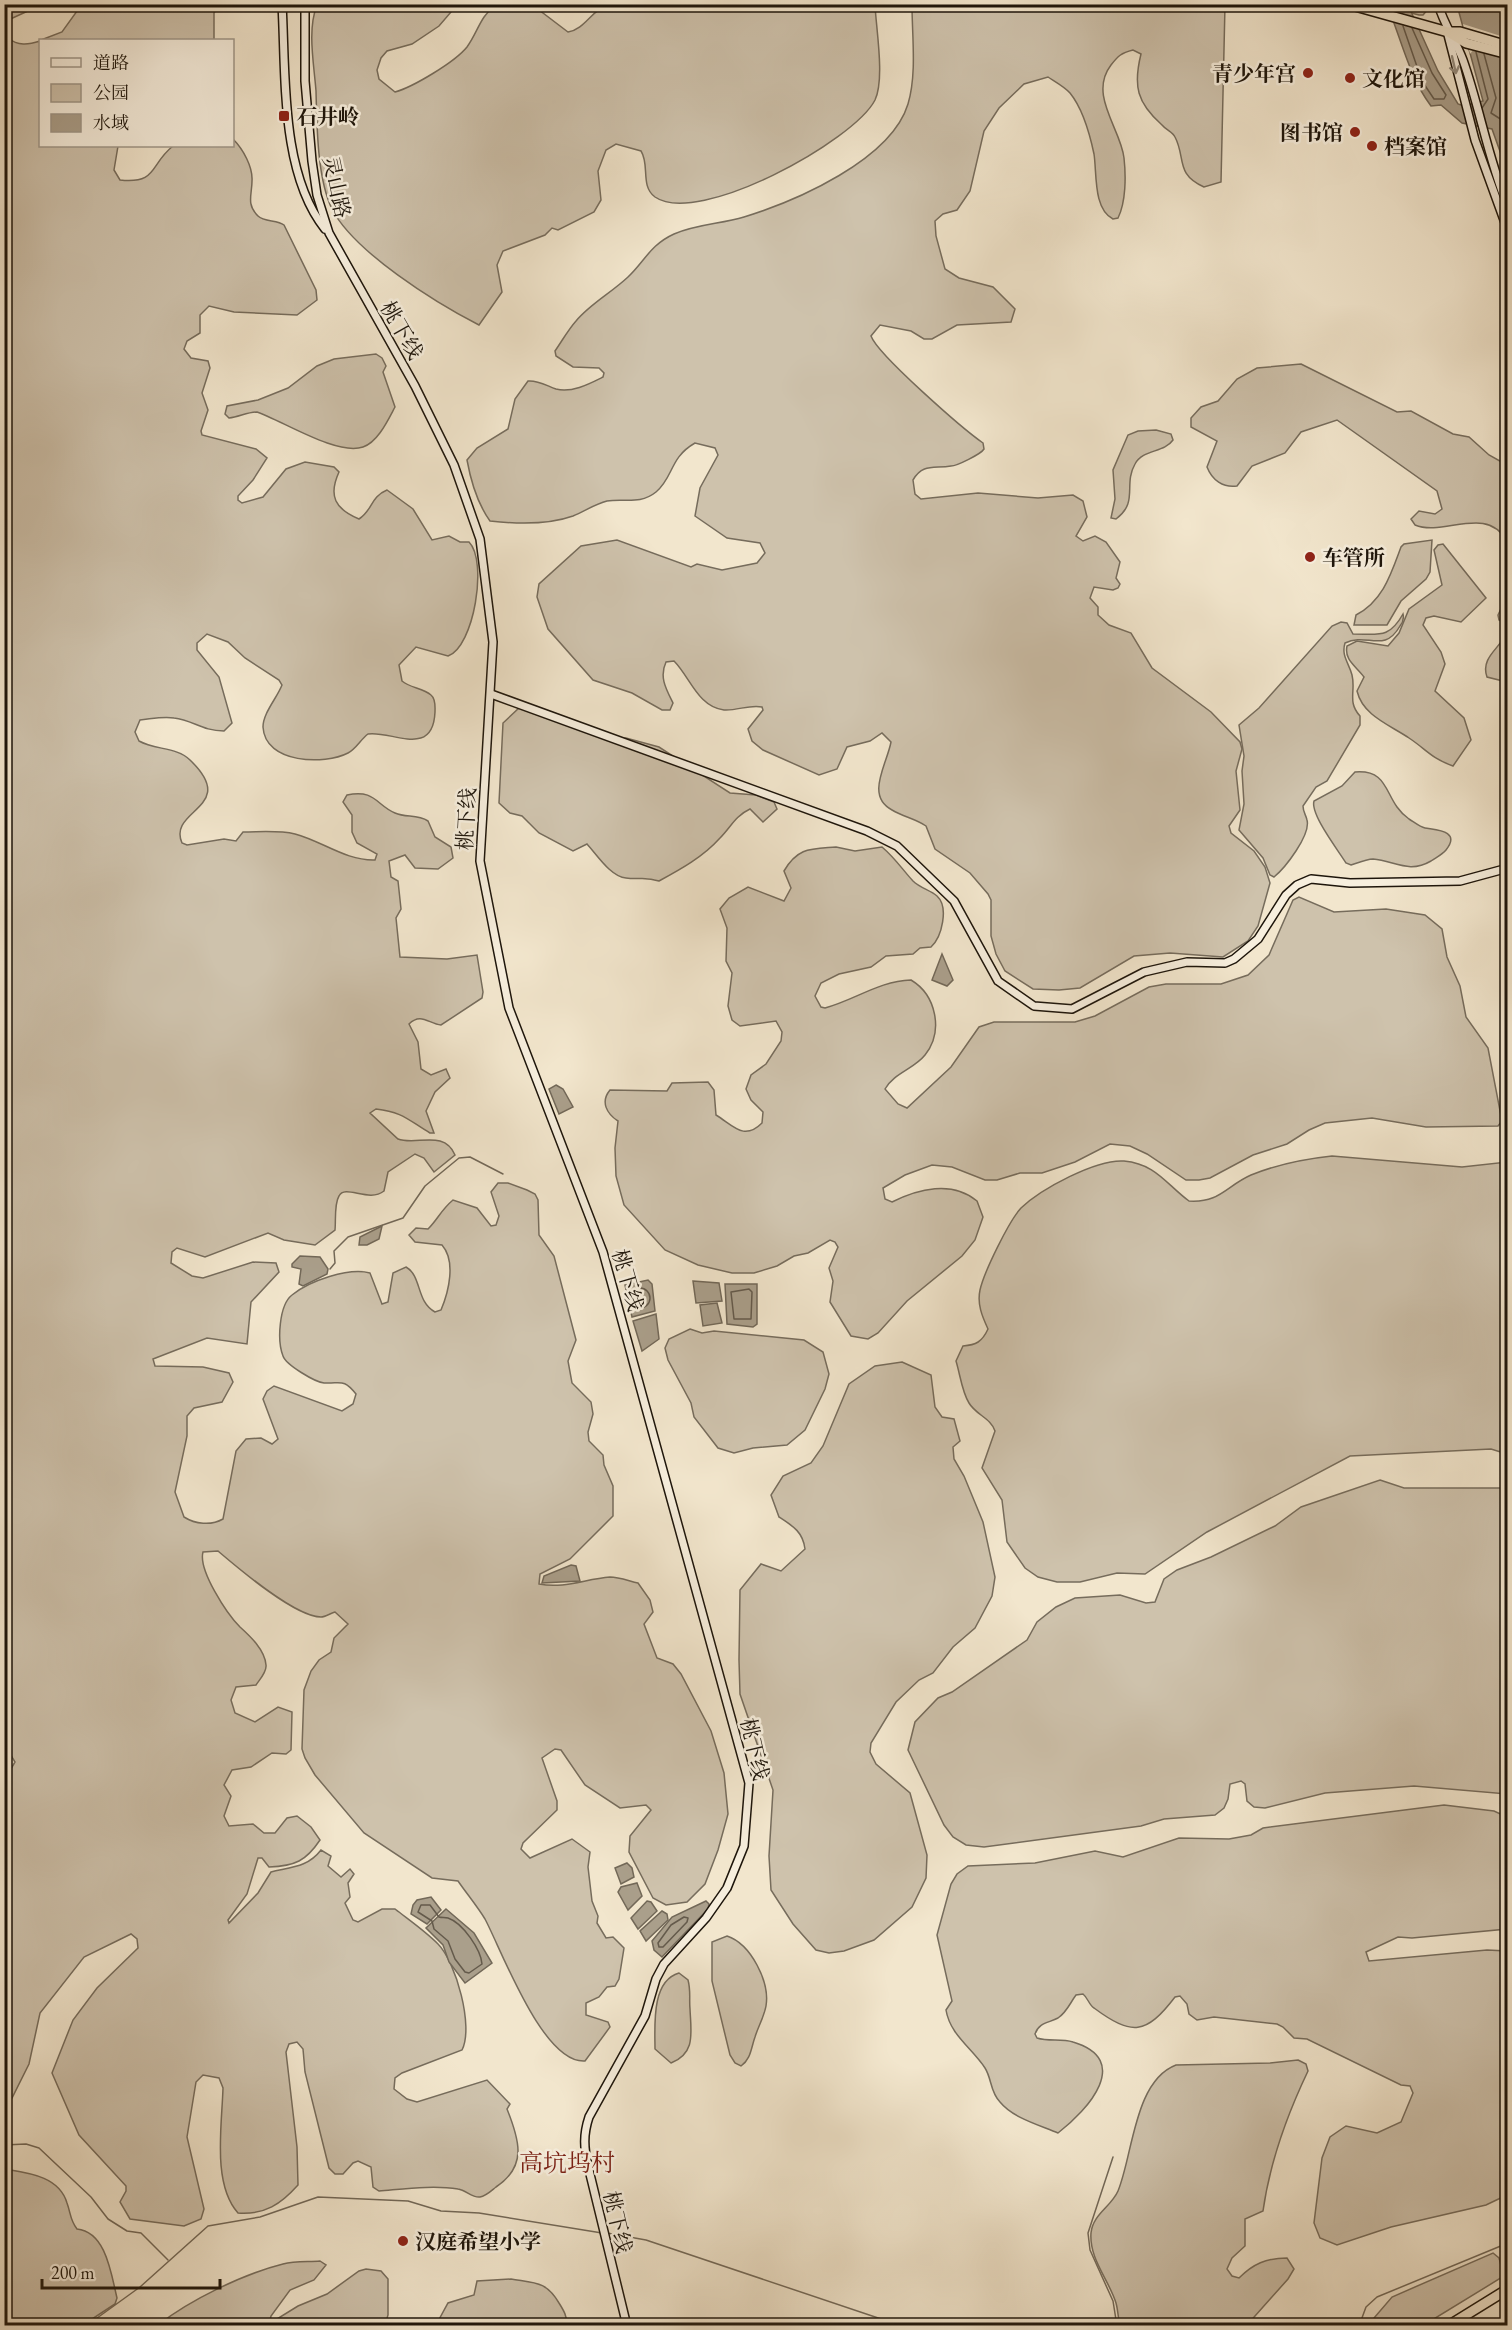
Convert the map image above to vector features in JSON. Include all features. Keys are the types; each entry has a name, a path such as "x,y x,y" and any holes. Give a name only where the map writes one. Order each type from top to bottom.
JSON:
{"highway":[{"path":"1348,4 1448,32 1508,54"},
{"path":"1464,38 1508,46"},
{"path":"1448,2325 1508,2289"}],"main road":[{"path":"282,4 287,95 295,162 312,210 329,233"},
{"name":"灵山路","path":"305,4 305,81 312,161 317,195 329,233"},
{"path":"1438,4 1448,32 1462,97 1475,140 1508,231"},
{"path":"1448,32 1462,59 1484,139 1508,207"},
{"name":"桃下线","path":"329,233 415,386 454,465 480,539 488,583 493,642 480,861 509,1008 603,1252 749,1783 744,1846 727,1888 706,1918 664,1964 656,1979 645,2016 589,2117 585,2129 584,2148 627,2325"},
{"path":"491,694 867,831 897,846 954,901 998,981 1034,1006 1072,1009 1144,972 1187,962 1225,963 1234,959 1258,939 1286,895 1297,885 1311,879 1350,883 1460,881 1508,867"}],"green space":[{"path":"4,5 41,5 6,21 8,38 12,41 23,44 39,41 39,147 118,147 114,170 120,180 132,180 141,179 152,172 172,147 234,147 234,140 244,153 251,170 250,199 254,212 261,218 284,225 316,290 317,300 297,315 234,312 209,306 200,315 200,333 187,341 184,349 191,358 208,361 210,368 202,393 208,410 201,431 202,435 256,449 267,458 253,480 238,496 238,500 242,503 263,497 286,469 305,462 334,467 339,472 334,495 344,511 359,519 367,512 377,496 387,490 413,509 432,540 449,536 460,542 469,542 475,552 477,567 478,584 471,621 457,649 448,656 416,647 399,665 402,681 428,693 434,699 435,712 432,726 427,735 419,739 368,734 354,749 338,757 312,760 285,755 266,739 263,727 268,711 282,685 279,680 245,658 228,642 207,634 197,643 197,650 219,677 232,723 224,731 216,731 181,719 157,718 140,720 135,732 139,741 185,756 203,776 208,788 205,798 184,822 180,832 182,843 187,845 224,839 236,841 243,832 282,832 305,837 344,854 375,860 377,854 357,843 352,832 352,815 343,802 347,795 356,794 369,796 395,813 428,821 435,837 451,847 453,858 438,869 415,868 405,855 389,861 391,877 398,881 401,909 396,918 400,957 447,959 477,955 483,992 482,998 441,1025 421,1019 409,1024 418,1042 421,1069 431,1075 446,1069 450,1078 435,1092 426,1111 434,1133 430,1133 393,1112 376,1109 370,1113 398,1139 405,1141 437,1140 450,1147 455,1155 434,1172 424,1158 415,1154 388,1172 384,1191 371,1195 342,1193 336,1203 335,1230 315,1245 284,1240 268,1233 205,1257 177,1248 172,1252 171,1263 192,1276 203,1278 253,1262 276,1263 279,1272 251,1302 247,1344 207,1338 153,1359 155,1366 203,1367 229,1373 233,1382 222,1402 194,1408 187,1416 187,1436 175,1492 184,1517 203,1523 213,1523 223,1519 236,1451 246,1439 261,1438 272,1444 278,1439 263,1399 267,1391 274,1386 342,1411 353,1404 356,1394 345,1384 314,1380 285,1360 280,1342 280,1324 284,1307 292,1295 319,1280 351,1272 361,1272 370,1273 382,1304 388,1302 393,1273 406,1267 415,1276 429,1308 435,1312 441,1310 450,1276 449,1259 442,1245 415,1242 409,1235 416,1228 428,1229 453,1200 477,1208 491,1226 496,1225 499,1216 491,1192 498,1183 508,1183 535,1194 538,1200 539,1235 554,1256 576,1340 568,1361 572,1383 591,1402 593,1414 588,1432 589,1441 603,1455 604,1465 613,1486 613,1516 570,1559 540,1574 539,1584 566,1585 610,1577 638,1583 650,1600 653,1612 644,1624 657,1658 673,1664 681,1674 711,1731 724,1773 728,1814 705,1884 687,1902 666,1905 653,1898 629,1852 630,1836 651,1810 646,1805 620,1808 585,1785 561,1750 555,1749 542,1758 557,1801 557,1810 523,1843 521,1849 530,1858 572,1839 590,1852 588,1867 592,1901 598,1916 597,1923 606,1938 613,1937 624,1948 619,1979 615,1986 607,1987 599,1997 586,2003 586,2015 608,2022 610,2027 585,2061 569,2057 554,2045 539,2026 513,1979 485,1919 458,1881 432,1878 364,1833 315,1775 305,1758 302,1749 304,1690 311,1671 319,1660 331,1652 334,1638 348,1624 335,1612 321,1617 297,1609 267,1590 218,1551 203,1552 205,1569 221,1602 234,1621 256,1644 265,1659 265,1670 256,1685 236,1687 231,1700 235,1713 255,1722 278,1707 292,1712 291,1750 286,1754 272,1753 251,1767 232,1770 224,1785 231,1796 224,1816 229,1826 253,1824 264,1833 275,1833 287,1818 297,1816 311,1827 320,1840 305,1858 293,1864 269,1867 262,1858 258,1858 247,1894 228,1920 229,1923 258,1893 271,1872 305,1863 321,1850 331,1856 328,1866 341,1877 350,1869 354,1874 348,1883 350,1897 345,1903 353,1920 358,1922 382,1909 395,1909 438,1944 445,1953 457,1979 461,1995 466,2026 462,2050 402,2073 395,2078 394,2089 407,2099 417,2102 487,2080 510,2104 507,2109 515,2131 518,2151 517,2161 506,2179 480,2197 461,2190 439,2187 379,2191 373,2187 371,2167 358,2161 343,2174 335,2174 329,2168 305,2072 303,2049 297,2042 289,2044 286,2052 297,2147 298,2185 272,2207 256,2212 238,2213 230,2201 225,2186 220,2154 223,2088 219,2078 203,2075 196,2082 187,2137 204,2209 201,2219 184,2226 130,2219 120,2202 126,2186 79,2135 52,2073 73,2020 97,1988 138,1948 137,1939 131,1934 84,1957 40,2013 29,2064 12,2098 5,2100 4,1781 15,1762 9,1752 4,1752"},
{"path":"88,5 219,5 214,13 214,39 44,39 62,32 77,11"},
{"path":"317,5 457,5 439,26 412,44 387,51 381,58 377,70 379,79 395,92 412,85 453,60 467,47 486,14 496,5 535,7 568,32 579,27 607,5 875,5 880,67 878,91 875,100 861,117 838,137 808,157 738,190 705,200 676,203 655,197 650,192 646,181 644,157 641,151 616,144 606,150 598,171 601,200 594,212 558,230 552,228 545,235 503,251 497,265 502,292 479,325 419,290 377,259 358,242 332,209 323,182 318,136 312,36"},
{"path":"912,5 1225,5 1221,182 1204,187 1189,177 1174,135 1154,117 1142,101 1137,76 1141,54 1133,50 1129,51 1120,55 1111,65 1105,76 1103,88 1104,100 1122,147 1125,165 1123,204 1118,218 1113,219 1102,207 1099,199 1094,154 1085,122 1075,99 1048,77 1024,84 999,108 984,131 970,191 957,210 943,214 935,221 936,236 945,269 959,278 993,287 1015,309 1011,322 957,325 932,339 924,339 911,331 880,325 871,336 904,375 983,443 982,451 963,462 921,471 913,480 915,494 921,499 978,493 1038,498 1073,495 1083,501 1087,517 1076,536 1083,541 1095,536 1106,542 1120,562 1116,578 1120,584 1118,588 1113,590 1094,587 1090,598 1098,607 1098,615 1109,625 1131,633 1152,668 1211,712 1240,742 1242,749 1236,771 1240,810 1229,826 1231,833 1254,851 1265,867 1270,883 1258,926 1248,941 1223,957 1170,953 1134,956 1080,988 1033,989 1005,971 996,954 991,936 991,900 988,894 970,873 935,849 926,826 884,804 880,797 880,779 891,742 882,733 870,741 847,747 837,769 819,775 763,750 752,741 748,729 763,710 762,707 753,706 729,710 715,708 701,697 674,661 666,662 663,673 664,683 673,703 670,710 662,710 632,693 593,680 548,629 537,597 539,584 581,546 617,540 691,567 697,564 722,570 757,563 765,553 760,543 727,538 695,516 700,488 718,455 715,448 695,443 680,455 662,486 650,496 638,500 607,501 573,516 553,521 522,523 490,521 475,492 467,460 477,448 508,429 515,399 528,381 568,390 603,377 604,373 599,368 573,367 556,356 555,351 570,328 582,315 628,277 659,243 683,231 765,210 814,189 839,176 883,143 898,124 911,92"},
{"path":"1380,5 1428,5 1429,8 1423,15 1419,15"},
{"path":"376,354 382,358 386,366 383,372 395,407 378,436 363,447 339,447 257,412 229,418 225,414 227,406 258,400 288,388 317,366 334,359"},
{"path":"1301,364 1397,412 1411,411 1453,434 1469,437 1489,455 1507,465 1507,541 1498,530 1488,525 1476,523 1426,528 1415,525 1411,519 1419,511 1435,514 1442,509 1437,491 1337,420 1301,432 1285,453 1252,466 1237,486 1227,486 1215,479 1207,467 1217,441 1191,427 1191,418 1201,407 1218,401 1237,379 1257,368"},
{"path":"1156,430 1171,434 1173,440 1164,447 1143,456 1135,464 1130,479 1127,506 1116,519 1111,518 1115,499 1113,470 1128,435 1138,431"},
{"path":"1432,540 1430,572 1426,579 1401,601 1387,625 1354,625 1356,615 1373,602 1385,586 1401,547 1404,544"},
{"path":"1443,544 1486,598 1461,622 1434,616 1426,618 1423,625 1441,652 1445,664 1435,691 1464,718 1471,740 1453,766 1434,757 1378,719 1365,707 1357,691 1364,677 1347,655 1347,646 1357,641 1388,646 1399,633 1409,609 1442,585 1434,550 1438,545"},
{"path":"1507,596 1507,624 1499,620 1498,615"},
{"path":"1403,614 1401,624 1388,639 1353,640 1345,643 1345,656 1353,681 1353,701 1360,716 1360,725 1327,781 1316,787 1303,806 1307,826 1296,851 1274,877 1270,875 1263,858 1239,830 1244,804 1242,771 1244,756 1239,725 1259,708 1332,626 1341,622 1347,623 1353,634 1377,634 1393,628"},
{"path":"1507,632 1507,682 1487,677 1486,664"},
{"path":"533,707 581,723 607,740 626,738 659,747 730,793 756,795 774,802 777,809 763,822 750,809 745,812 699,857 659,881 620,877 605,865 587,844 573,851 539,833 522,816 510,813 499,803 503,723 519,708"},
{"path":"1355,772 1367,772 1381,781 1395,804 1409,819 1423,827 1449,835 1450,843 1446,850 1423,865 1409,867 1373,859 1351,865 1346,863 1320,823 1314,801 1342,786"},
{"path":"836,847 855,851 882,847 913,881 937,896 943,907 941,929 931,947 920,948 913,954 886,956 871,967 839,974 821,983 815,996 821,1007 825,1008 899,981 911,980 920,987 935,1014 936,1025 931,1046 920,1060 894,1079 885,1089 898,1104 907,1108 951,1067 979,1027 994,1022 1075,1022 1095,1016 1149,987 1166,984 1221,984 1248,975 1269,955 1293,900 1299,897 1334,912 1386,909 1425,915 1442,929 1447,957 1460,986 1466,1017 1488,1048 1502,1121 1498,1126 1426,1127 1372,1118 1325,1123 1287,1144 1253,1155 1210,1178 1199,1180 1186,1180 1147,1154 1130,1146 1110,1144 1075,1162 1042,1173 1020,1173 997,1180 985,1180 952,1167 932,1165 905,1175 883,1188 885,1199 892,1202 913,1193 935,1189 957,1190 967,1194 977,1201 983,1217 975,1240 962,1256 907,1301 878,1333 868,1339 851,1336 830,1302 833,1281 829,1268 838,1247 835,1242 830,1240 808,1253 794,1256 777,1266 754,1273 732,1273 698,1265 665,1250 624,1205 616,1176 615,1148 618,1121 608,1111 605,1103 610,1090 667,1091 672,1083 708,1082 714,1090 716,1115 744,1131 750,1131 762,1123 763,1112 751,1100 746,1089 751,1075 766,1064 781,1041 782,1032 776,1021 740,1026 732,1020 728,1006 732,973 726,961 727,928 720,909 729,898 748,887 784,901 791,888 784,871 789,863 800,853 812,849"},
{"path":"1332,1156 1462,1167 1507,1162 1507,1454 1491,1449 1350,1456 1207,1532 1145,1574 1117,1573 1080,1582 1057,1582 1038,1577 1025,1568 1007,1542 1002,1500 982,1468 995,1431 969,1403 956,1361 963,1346 978,1342 988,1329 980,1305 979,1295 982,1282 1004,1235 1021,1208 1055,1184 1084,1170 1112,1162 1124,1161 1144,1166 1153,1170 1189,1201 1200,1201 1216,1197 1242,1179 1261,1171"},
{"path":"690,1329 702,1333 714,1331 804,1340 823,1352 829,1374 825,1389 805,1430 787,1445 753,1448 734,1453 718,1448 694,1417 691,1403 668,1360 665,1348 669,1339"},
{"path":"902,1362 931,1375 935,1407 942,1417 954,1419 960,1441 953,1447 954,1459 964,1476 983,1522 995,1577 992,1596 975,1628 953,1647 933,1673 919,1680 896,1702 871,1743 870,1752 876,1764 910,1793 927,1855 926,1878 912,1907 874,1940 844,1951 829,1953 816,1950 793,1924 771,1890 769,1856 773,1790 740,1694 740,1590 761,1564 781,1571 805,1549 800,1534 779,1517 771,1495 783,1476 811,1463 823,1446 849,1384 875,1366"},
{"path":"1380,1480 1404,1488 1507,1488 1507,1794 1414,1786 1325,1793 1265,1808 1254,1807 1247,1801 1245,1784 1241,1781 1230,1784 1224,1808 1215,1815 1164,1819 1141,1826 984,1847 966,1845 953,1837 944,1825 908,1750 915,1722 938,1698 952,1692 1027,1640 1037,1622 1056,1607 1075,1598 1120,1595 1146,1603 1155,1602 1164,1579 1177,1570 1211,1557 1275,1526 1301,1507"},
{"path":"1444,1805 1494,1811 1507,1817 1507,1929 1412,1938 1398,1937 1366,1952 1369,1961 1487,1950 1507,1951 1508,2142 1503,2149 1507,2152 1507,2195 1486,2205 1391,2227 1337,2245 1320,2238 1314,2223 1322,2158 1330,2137 1346,2126 1377,2133 1401,2122 1413,2093 1410,2086 1401,2085 1307,2039 1294,2038 1277,2024 1214,2017 1197,2020 1189,2014 1187,2004 1180,1996 1175,1997 1165,2010 1147,2025 1129,2027 1094,2008 1083,1994 1076,1995 1061,2016 1042,2025 1035,2034 1037,2038 1073,2042 1091,2050 1100,2061 1103,2073 1092,2099 1058,2133 1019,2117 1005,2108 994,2094 985,2068 957,2034 948,2019 946,2010 952,2001 937,1935 951,1884 957,1874 968,1866 1035,1863 1095,1851 1123,1857 1179,1838 1229,1839 1251,1835 1263,1828"},
{"path":"727,1936 736,1940 751,1955 765,1986 765,2010 747,2060 741,2066 735,2063 730,2055 712,1981 712,1942"},
{"path":"679,1973 688,1980 689,1984 691,2034 685,2054 671,2063 655,2049 656,2005 663,1985"},
{"path":"1298,2060 1306,2064 1308,2071 1280,2139 1263,2211 1245,2219 1245,2246 1232,2258 1227,2269 1232,2276 1239,2278 1260,2263 1287,2258 1294,2269 1288,2279 1247,2325 1120,2325 1113,2294 1093,2252 1091,2233 1095,2221 1118,2191 1137,2120 1151,2086 1162,2074 1176,2065 1270,2063"},
{"path":"4,2169 23,2172 50,2181 63,2194 77,2229 95,2238 106,2255 117,2298 115,2304 83,2325 5,2325"},
{"path":"1493,2253 1499,2258 1504,2276 1424,2325 1368,2325 1392,2297"},
{"path":"320,2261 326,2265 314,2280 290,2290 271,2316 269,2324 298,2306 327,2294 359,2271 366,2269 381,2271 388,2279 388,2315 385,2325 158,2325 201,2297 251,2274 288,2263"},
{"path":"511,2279 539,2284 549,2291 564,2311 567,2325 436,2325 448,2303 474,2295 477,2281"}],"water":[{"path":"1387,5 1408,5 1438,71 1458,104 1464,106 1483,101 1457,5 1507,5 1507,171 1492,129 1462,123 1441,105 1431,106 1423,95 1411,70"},
{"path":"942,954 953,980 947,986 932,980"},
{"path":"556,1085 563,1089 573,1107 559,1114 549,1089"},
{"path":"382,1226 379,1239 367,1245 359,1245 360,1237"},
{"path":"300,1256 320,1257 328,1269 327,1274 303,1286 299,1284 301,1269 292,1267 292,1264"},
{"path":"648,1280 652,1284 655,1311 632,1317 625,1285"},
{"path":"693,1281 719,1283 722,1301 696,1303"},
{"path":"725,1284 757,1284 757,1324 753,1327 727,1324"},
{"path":"717,1303 722,1323 703,1326 700,1305"},
{"path":"656,1314 659,1339 642,1351 633,1321"},
{"path":"571,1565 576,1566 580,1581 542,1583 544,1576"},
{"path":"627,1863 632,1868 634,1877 621,1884 615,1868"},
{"path":"637,1883 642,1896 628,1910 618,1892 621,1887"},
{"path":"431,1897 441,1910 427,1924 411,1914 417,1900"},
{"path":"647,1901 651,1902 657,1911 638,1929 631,1918"},
{"path":"706,1901 709,1904 708,1909 662,1957 654,1950 652,1941 672,1917"},
{"path":"446,1909 474,1933 492,1963 465,1983 449,1962 443,1945 426,1928"},
{"path":"662,1911 667,1914 668,1920 646,1941 640,1931"}],"pier":[{"path":"1463,24 1507,38 1507,57 1474,49 1470,54"}],"waterway":[{"path":"330,1269 335,1263 334,1251 348,1237 403,1218 425,1186 459,1158 470,1157 503,1174"},
{"path":"4,2145 26,2144 39,2148 91,2197 108,2219 127,2231 141,2233 168,2260"},
{"path":"1113,2157 1088,2233 1090,2250 1113,2301 1117,2326"},
{"path":"86,2326 140,2287 208,2226 260,2217 318,2197 408,2201 441,2211 479,2213 602,2233"},
{"path":"607,2233 646,2240 902,2326"},
{"path":"1359,2326 1366,2307 1377,2297 1508,2243"}],"place":[{"name":"青少年宫","path":"1308,73"},
{"name":"文化馆","path":"1350,78"},
{"name":"石井岭","path":"284,116"},
{"name":"图书馆","path":"1355,132"},
{"name":"档案馆","path":"1372,146"},
{"name":"车管所","path":"1310,557"},
{"name":"汉庭希望小学","path":"403,2241"}],"district":[{"name":"高坑坞村","path":"567,2162"}]}
